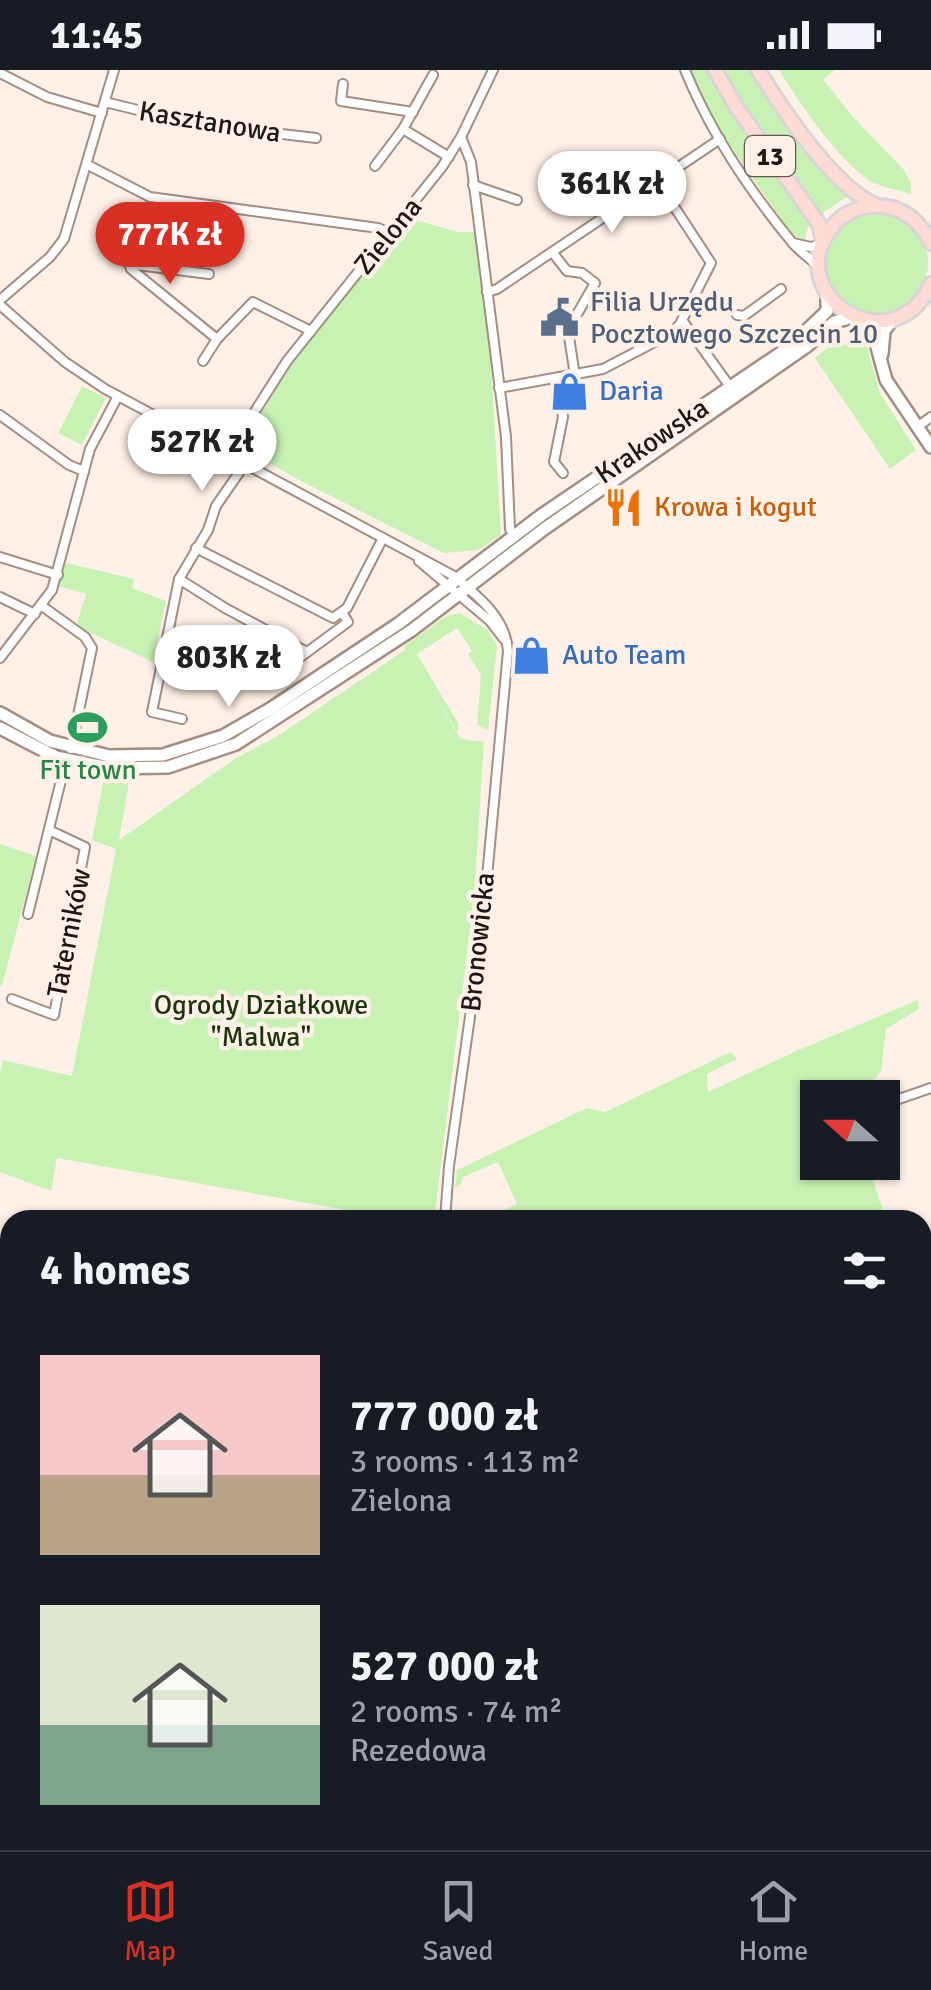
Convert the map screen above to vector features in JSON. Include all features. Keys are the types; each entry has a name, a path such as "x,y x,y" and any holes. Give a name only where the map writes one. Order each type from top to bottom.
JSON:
{"main road":[{"name":"13","path":"714,70 819,224 823,243"},
{"name":"13","path":"758,70 807,140 856,192 879,206 910,216 931,243"},
{"path":"879,206 846,214 832,227 823,243 819,268 827,293 841,310 858,318 873,332 884,374 931,447"},
{"path":"910,312 931,284"},
{"name":"Krakowska","path":"458,587 514,536 809,331 827,311 827,293"},
{"path":"858,318 892,320 910,312 931,310"},
{"name":"Krakowska","path":"458,587 806,346 834,322 858,318"},
{"path":"884,374 883,336 892,320"},
{"path":"0,728 37,750 68,754 152,756 213,741 270,709 458,587"},
{"path":"0,713 68,754"}],"street":[{"path":"114,70 74,215 59,248 0,303 75,370 402,548 458,587"},
{"name":"Zielona","path":"228,454 272,381 449,157 493,70"},
{"path":"684,70 720,139 789,240 819,268"},
{"path":"0,73 41,95 102,113"},
{"path":"375,166 403,129 433,75"},
{"path":"342,84 341,101 413,112"},
{"name":"Kasztanowa","path":"105,102 195,124 316,138"},
{"path":"403,129 449,157"},
{"path":"460,137 470,156 506,438 510,529 514,536"},
{"path":"487,292 553,253 720,139"},
{"path":"88,165 150,197 378,228 389,234"},
{"path":"499,388 603,370 672,333 711,262 658,182"},
{"path":"473,185 516,200"},
{"path":"789,240 808,247 823,243"},
{"path":"553,253 567,271 582,273 595,283 568,330 575,376"},
{"path":"209,274 129,264 217,339"},
{"path":"150,284 158,267"},
{"path":"737,315 744,316 781,289"},
{"path":"203,361 217,339 254,302 310,331"},
{"path":"682,320 731,388"},
{"name":"Krakowska","path":"558,379 563,418 554,462 563,473"},
{"path":"0,658 38,610 54,574 90,449 118,396"},
{"path":"0,415 68,465 84,471"},
{"path":"917,426 931,417"},
{"path":"182,718 152,712 169,615 179,579 208,530 216,506 245,464"},
{"path":"342,614 384,538"},
{"path":"196,548 326,617 342,614"},
{"path":"0,557 54,574"},
{"path":"179,579 307,652"},
{"name":"Bronowicka","path":"446,1210 482,930 508,663 508,643 502,624 458,587"},
{"path":"0,598 38,610 85,637 92,648 28,914"},
{"path":"295,661 348,622 342,614"},
{"name":"Taterników","path":"12,1000 54,1015 85,850 82,843 48,830"},
{"path":"900,1098 931,1088"}],"green space":[{"path":"689,70 709,70 810,220 804,242 789,231 716,125"},
{"path":"719,70 753,70 848,196 818,216"},
{"path":"779,70 835,70 823,79 904,170 911,194 872,182 847,161"},
{"path":"877,212 897,216 913,227 924,243 928,263 924,283 913,299 897,310 877,314 857,310 841,299 830,283 826,263 830,243 841,227 857,216"},
{"path":"408,218 458,232 476,232 490,345 501,535 478,550 444,553 297,479 241,446 286,371"},
{"path":"866,344 880,393 916,450 890,469 815,358 831,345"},
{"path":"82,386 106,398 82,445 58,433"},
{"path":"66,563 134,579 132,588 166,601 153,662 76,626 86,594 58,586"},
{"name":"Ogrody Działkowe \"Malwa\"","path":"459,613 488,630 497,646 488,730 477,725 481,675 457,628 417,654 458,723 457,731 428,684 461,739 484,742 474,897 435,1210 346,1210 57,1158 51,1191 0,1172 3,1060 72,1076 116,849 92,840 103,782 129,782 119,840 236,758 276,737 405,650 404,646 445,617"},
{"path":"0,844 36,856 2,986 0,985"},
{"path":"918,1000 919,1009 886,1029 881,1071 874,1080 800,1080 800,1180 873,1180 883,1210 504,1210 517,1204 498,1162 463,1177 460,1186 455,1187 457,1170 587,1108 605,1112 731,1052 737,1059 707,1074 708,1092"}],"place":[{"name":"Filia Urzędu Pocztowego Szczecin 10","path":"560,318"},
{"name":"Daria","path":"569,391"},
{"name":"Krowa i kogut","path":"624,507"},
{"name":"Auto Team","path":"532,655"},
{"name":"Fit town","path":"88,728"}]}
